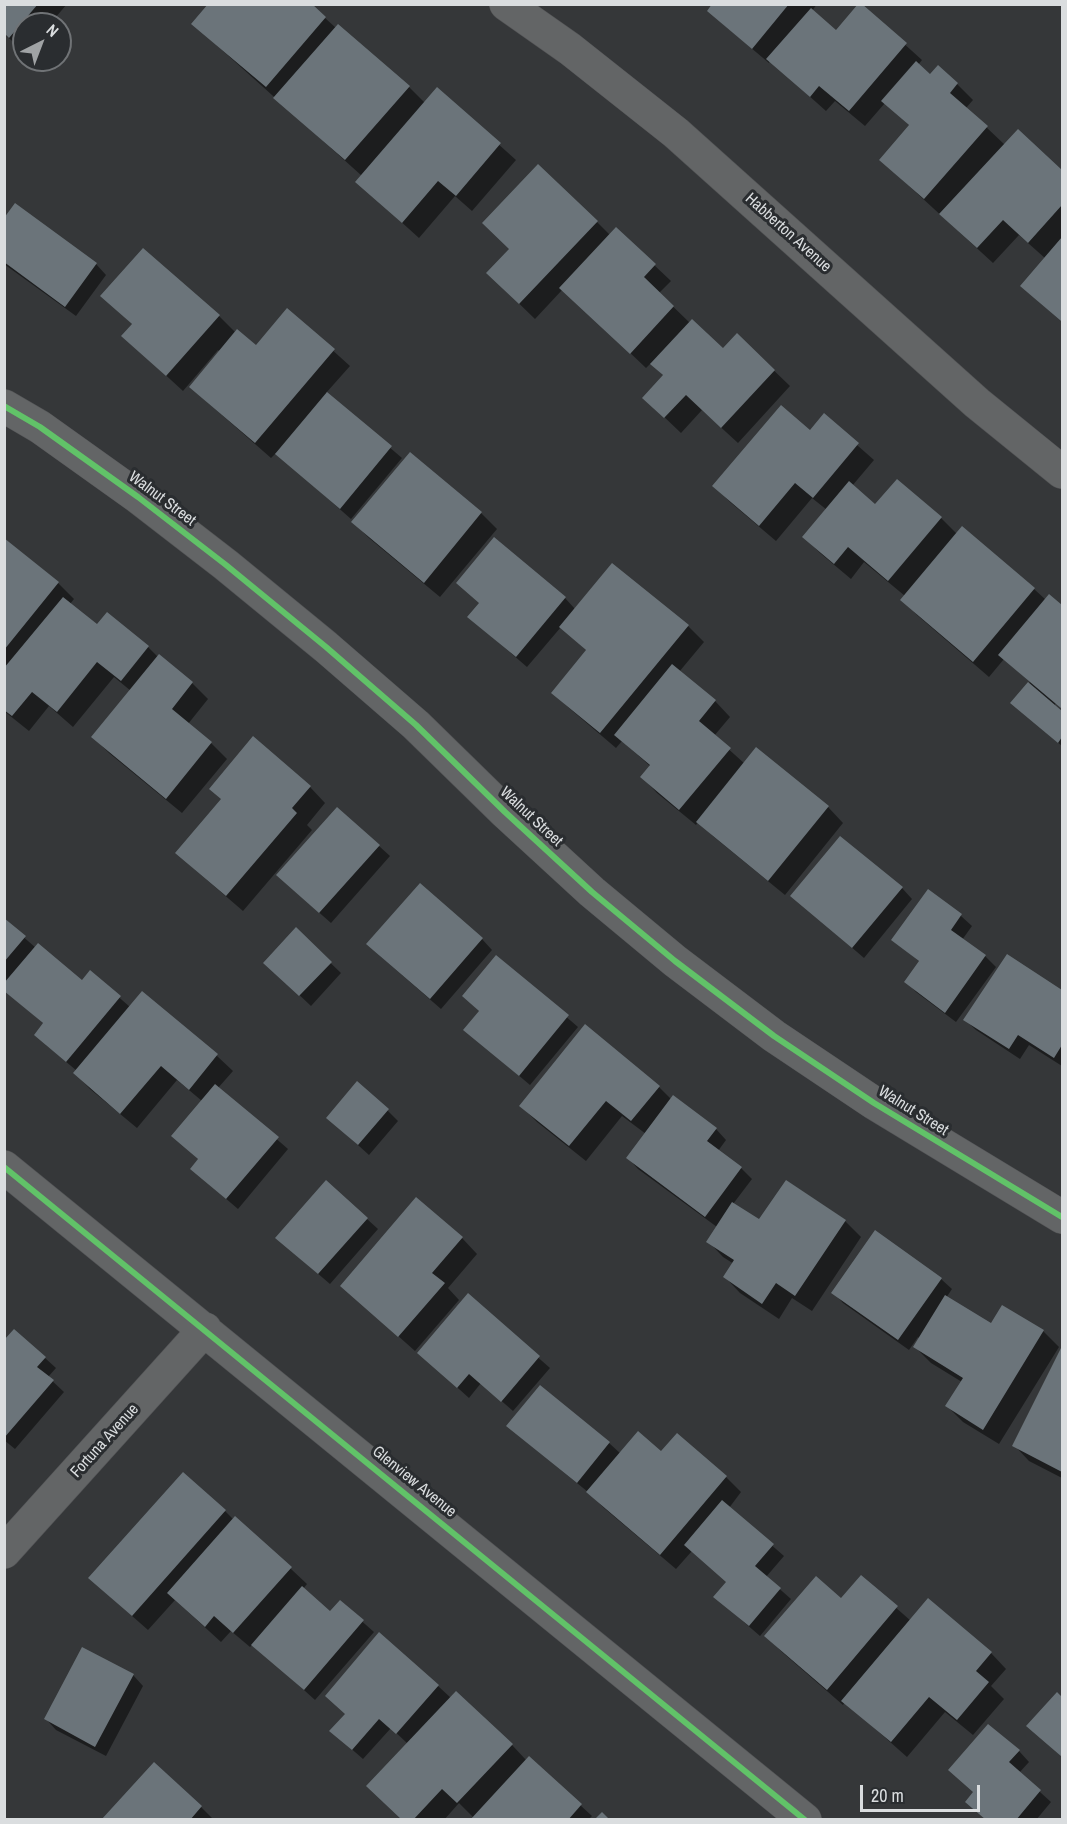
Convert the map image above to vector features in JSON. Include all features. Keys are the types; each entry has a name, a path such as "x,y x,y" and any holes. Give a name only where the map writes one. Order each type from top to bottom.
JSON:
{"street":[{"name":"Habberton Avenue","path":"506,4 570,49 676,133 976,403 1062,472"},
{"name":"Walnut Street","path":"4,406 40,427 138,497 317,640 416,725 504,812 592,892 675,961 774,1036 874,1103 1062,1217"},
{"name":"Glenview Avenue","path":"4,1167 806,1820"},
{"name":"Fortuna Avenue","path":"4,1552 205,1329"}],"building":[{"path":"4,4 38,4 31,12 12,12 12,34 9,38 4,33"},
{"path":"208,4 312,4 326,17 266,87 191,24"},
{"path":"712,4 789,4 752,49 707,11"},
{"path":"858,4 862,4 907,43 849,111 819,86 810,97 766,59 811,8 836,30"},
{"path":"338,24 410,86 345,160 273,98"},
{"path":"916,61 930,74 938,65 958,83 950,93 988,126 924,199 879,160 909,125 881,101"},
{"path":"437,87 501,143 456,196 438,181 402,223 355,182"},
{"path":"1018,129 1062,170 1062,205 1028,243 1003,220 977,248 939,214"},
{"path":"538,164 598,221 519,304 486,273 509,249 482,223"},
{"path":"15,203 97,263 65,307 4,262 4,218"},
{"path":"616,227 656,264 644,277 674,306 630,354 559,288"},
{"path":"1062,237 1062,319 1061,321 1020,286"},
{"path":"143,248 220,315 166,376 121,336 132,324 100,296"},
{"path":"287,308 335,349 255,443 189,387 237,329 256,345"},
{"path":"692,319 723,348 737,333 775,370 721,428 686,395 664,418 642,398 663,375 650,364"},
{"path":"327,392 392,446 340,509 275,454"},
{"path":"781,405 810,430 824,413 859,443 813,498 795,483 759,526 712,486"},
{"path":"410,452 482,512 424,583 351,522"},
{"path":"897,479 942,517 888,581 848,547 834,564 802,537 849,481 875,504"},
{"path":"962,526 1035,588 973,662 900,600"},
{"path":"494,537 566,597 516,657 467,617 479,603 456,583"},
{"path":"4,538 59,582 4,650"},
{"path":"612,563 689,625 600,733 551,693 586,650 559,627"},
{"path":"1049,594 1062,605 1062,709 998,655"},
{"path":"63,597 97,624 107,612 149,646 121,681 97,662 57,712 32,692 12,716 4,710 4,668"},
{"path":"159,654 193,682 172,709 212,742 166,799 91,737"},
{"path":"672,664 716,700 699,721 731,748 679,810 640,777 650,765 614,735"},
{"path":"1028,682 1062,711 1062,737 1058,743 1010,703"},
{"path":"253,736 311,786 292,808 297,813 226,896 175,853 221,799 209,789"},
{"path":"756,747 829,806 768,881 696,822"},
{"path":"337,807 380,845 319,913 276,875"},
{"path":"840,836 903,887 852,948 790,896"},
{"path":"420,883 483,938 430,999 366,944"},
{"path":"928,889 962,914 951,930 986,955 945,1013 904,982 919,961 891,940"},
{"path":"4,918 26,936 4,962"},
{"path":"296,927 332,962 299,996 263,963"},
{"path":"38,943 82,980 90,970 121,996 66,1062 34,1035 43,1023 4,991 4,983"},
{"path":"1007,954 1062,990 1062,1045 1054,1058 1018,1035 1009,1049 963,1020"},
{"path":"496,955 569,1015 519,1076 463,1030 479,1011 462,996"},
{"path":"142,991 218,1054 189,1090 161,1066 120,1114 73,1073"},
{"path":"585,1024 660,1086 631,1121 606,1101 569,1146 519,1106"},
{"path":"357,1081 389,1109 358,1145 326,1118"},
{"path":"215,1084 279,1137 226,1199 190,1169 198,1159 171,1136"},
{"path":"673,1095 717,1128 707,1141 742,1167 705,1217 626,1158"},
{"path":"326,1180 368,1218 318,1274 275,1238"},
{"path":"786,1180 846,1220 795,1296 776,1283 762,1304 723,1277 734,1260 706,1242 732,1202 759,1219"},
{"path":"416,1197 463,1237 432,1273 445,1283 398,1337 340,1286"},
{"path":"875,1230 942,1278 898,1340 831,1293"},
{"path":"468,1293 540,1356 501,1402 469,1374 457,1388 417,1353"},
{"path":"945,1295 991,1323 1002,1305 1044,1330 983,1430 945,1406 963,1378 913,1347"},
{"path":"14,1329 46,1357 37,1367 54,1380 4,1438 4,1340"},
{"path":"1062,1346 1062,1472 1012,1446"},
{"path":"540,1385 610,1442 577,1483 506,1426"},
{"path":"638,1431 661,1451 677,1433 727,1476 660,1555 586,1492"},
{"path":"183,1472 226,1510 132,1616 88,1578"},
{"path":"722,1500 774,1544 755,1566 781,1588 749,1626 713,1597 726,1582 684,1545"},
{"path":"235,1516 292,1567 233,1633 214,1616 205,1627 167,1593"},
{"path":"861,1575 898,1606 827,1690 764,1636 816,1576 841,1598"},
{"path":"302,1586 330,1611 340,1600 364,1620 304,1690 251,1645"},
{"path":"928,1598 992,1652 976,1671 989,1682 957,1720 929,1697 891,1742 841,1701"},
{"path":"379,1632 439,1685 396,1734 379,1719 352,1750 329,1731 345,1714 325,1696"},
{"path":"82,1647 134,1674 95,1747 44,1719"},
{"path":"456,1691 513,1744 457,1803 442,1789 413,1820 402,1820 366,1786"},
{"path":"1057,1692 1062,1697 1062,1757 1026,1726"},
{"path":"988,1724 1020,1750 1009,1762 1041,1790 1016,1820 986,1820 965,1802 973,1792 948,1770"},
{"path":"529,1756 582,1804 568,1820 470,1820"},
{"path":"154,1762 202,1806 190,1820 101,1820"},
{"path":"602,1812 610,1820 594,1820"}],"cycle path":[{"path":"4,406 40,427 138,497 326,647 416,725 505,812 592,892 675,961 774,1036 874,1103 1062,1217"},
{"path":"4,1167 805,1820"}]}
